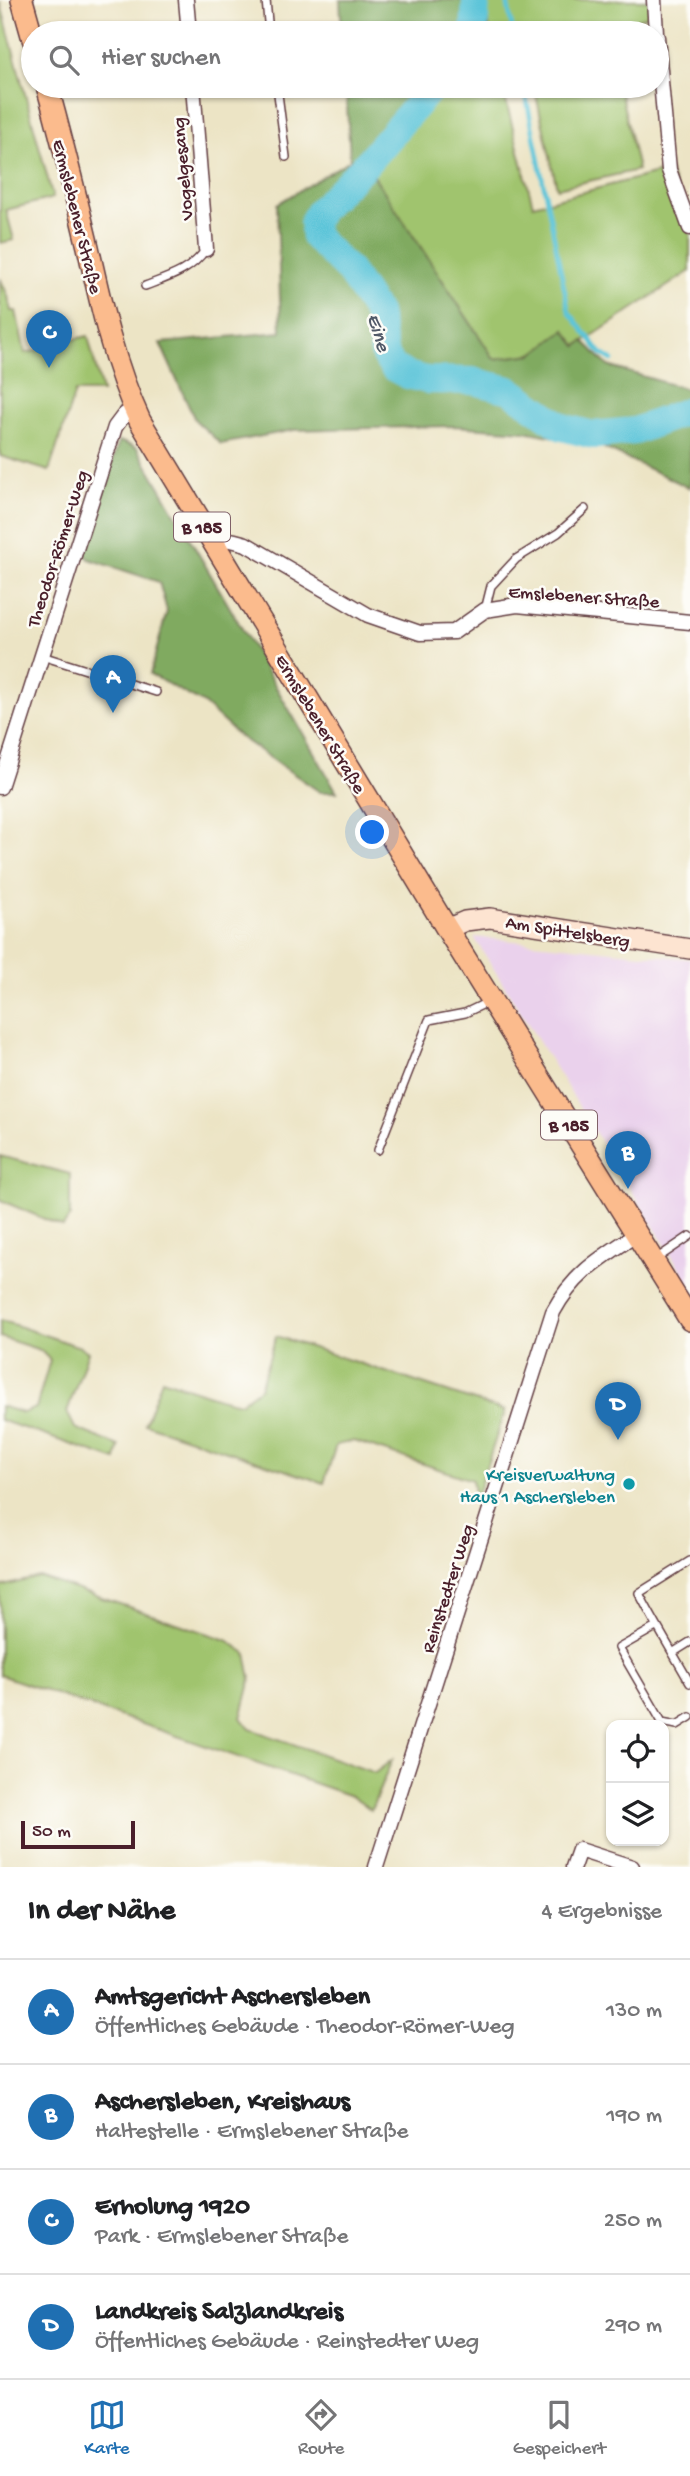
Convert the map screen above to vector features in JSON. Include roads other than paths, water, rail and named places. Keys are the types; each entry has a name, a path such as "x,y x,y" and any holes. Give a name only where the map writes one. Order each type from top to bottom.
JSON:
{"main road":[{"path":"22,0 28,21"},
{"name":"Ermslebener Straße","path":"50,98 110,343 134,408 212,543 447,929 690,1320"},
{"name":"Am Spittelsberg","path":"447,929 465,921 490,918 690,949"}],"street":[{"path":"186,0 188,21"},
{"path":"654,0 656,21"},
{"name":"Vogelgesang","path":"194,98 206,249"},
{"path":"663,98 669,170 690,228"},
{"name":"Theodor-Römer-Weg","path":"0,787 115,427 124,415 134,408"},
{"name":"Emslebener Straße","path":"212,543 230,539 246,544 368,615 420,633 454,632 485,610 517,605 690,622"},
{"name":"Reinstedter Weg","path":"376,1867 553,1312 565,1289 597,1260 637,1234"},
{"path":"573,1867 579,1850 632,1867"}],"lane":[{"path":"266,0 268,21"},
{"path":"279,98 286,157"},
{"path":"145,286 183,272 199,260 206,249"},
{"path":"485,610 491,586 516,559 558,533 585,509"},
{"path":"41,656 156,692"},
{"path":"378,1150 429,1020 465,1013 491,1000"},
{"path":"653,1261 690,1236"},
{"path":"690,1561 639,1593 690,1683"},
{"path":"656,1627 619,1648 662,1723 677,1725 690,1717"},
{"path":"674,1653 690,1642"}],"waterway":[{"name":"Eine","path":"475,21 476,0"},
{"path":"507,0 511,21"},
{"name":"Eine","path":"423,98 366,164 319,211 313,222 315,237 350,272 377,313 385,356 394,368 407,375 427,380 473,381 510,390 562,427 593,435 635,431 690,410"},
{"path":"526,98 569,312 601,353 612,360"}],"place":[{"name":"Erholung 1920","path":"49,368"},
{"name":"Amtsgericht Aschersleben","path":"113,713"},
{"name":"Aschersleben, Kreishaus","path":"628,1189"},
{"name":"Landkreis Salzlandkreis","path":"618,1440"},
{"name":"Kreisverwaltung Haus 1 Aschersleben","path":"629,1484"}]}
